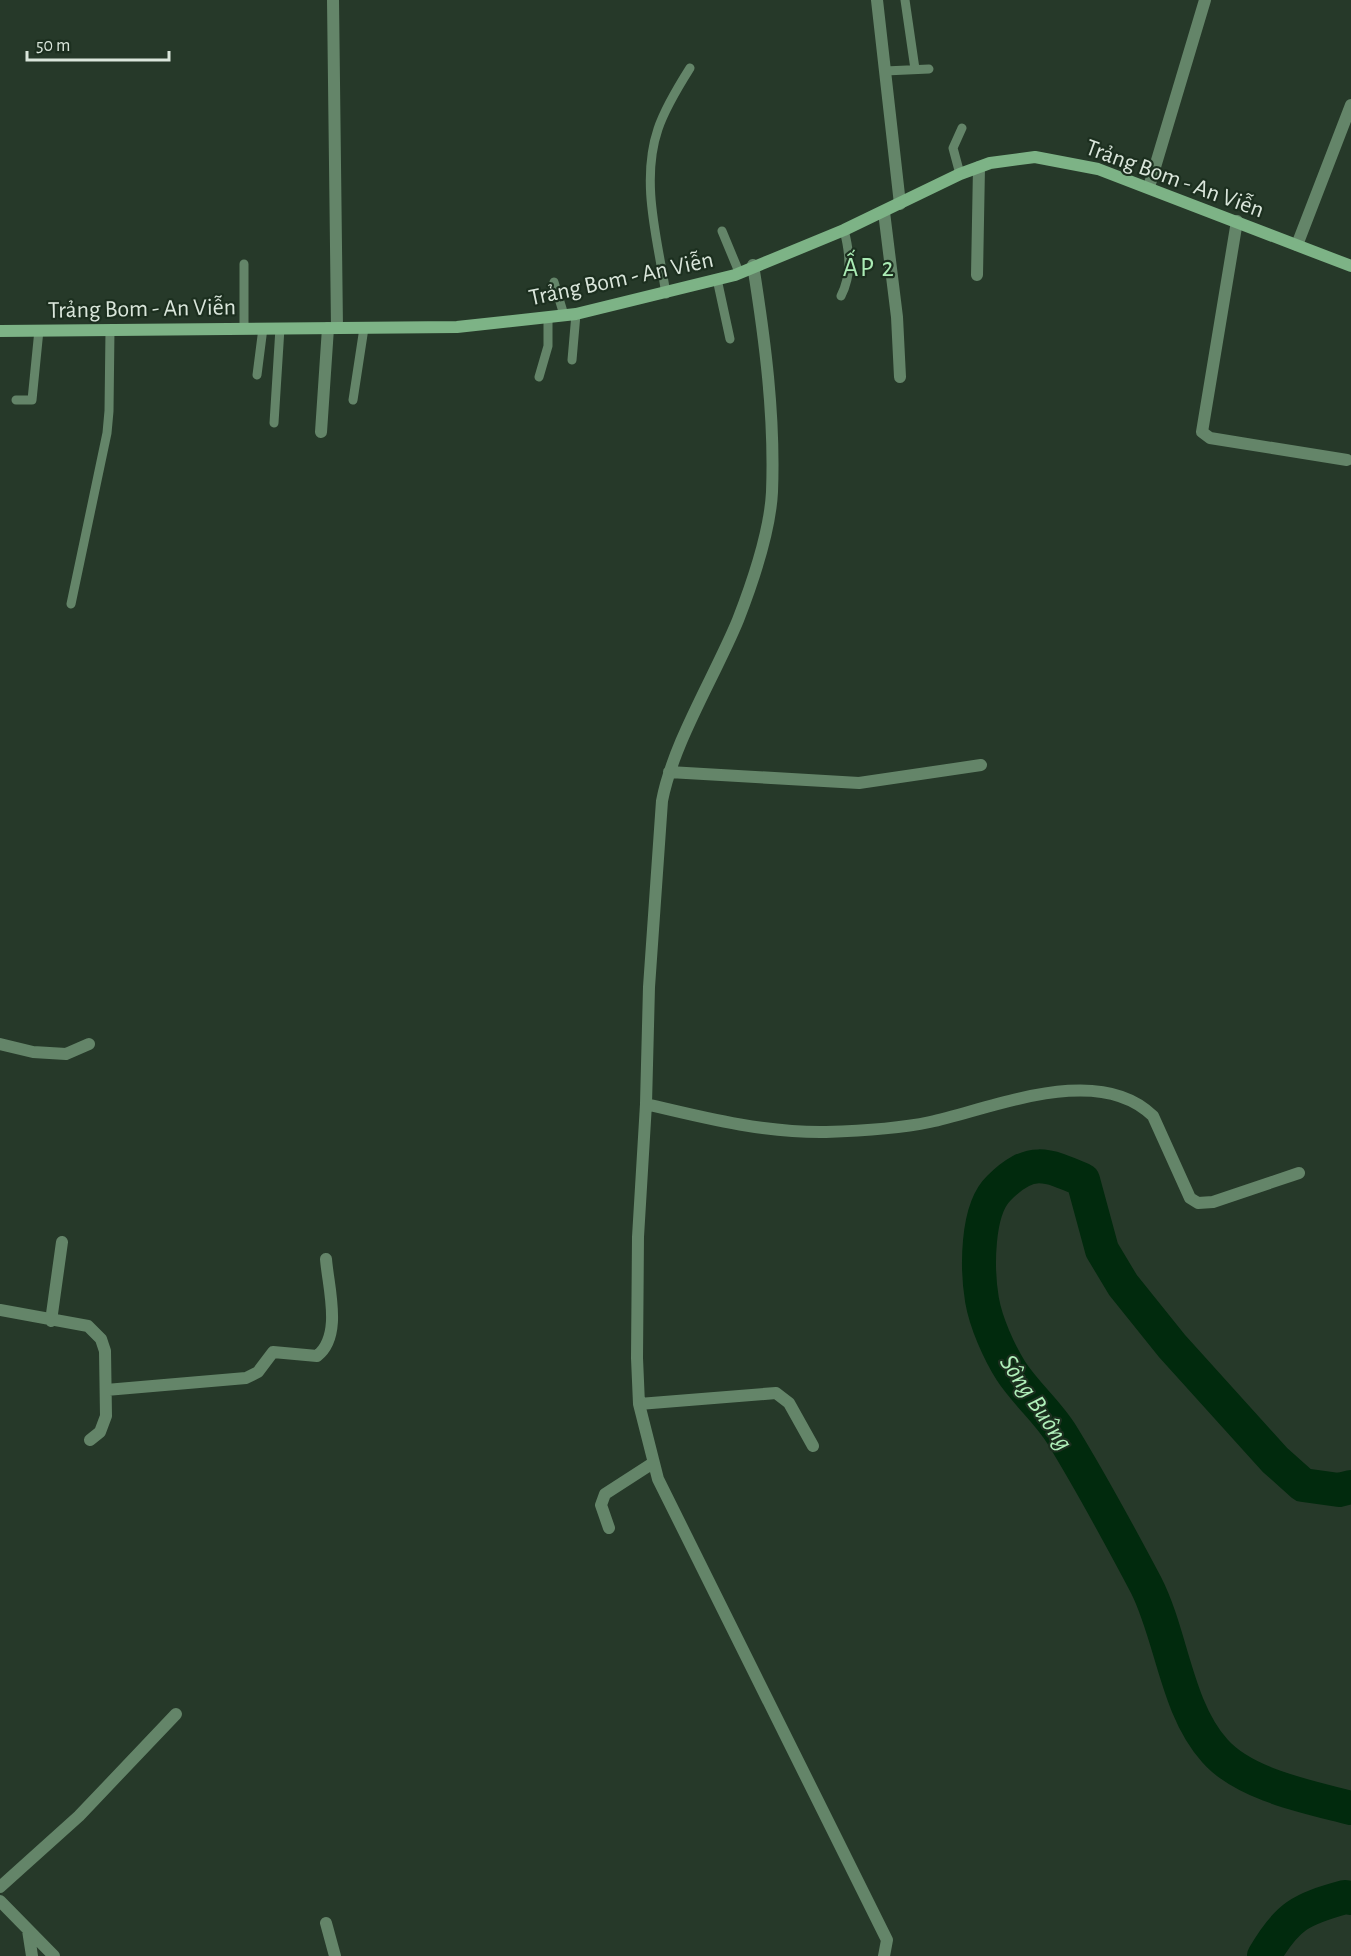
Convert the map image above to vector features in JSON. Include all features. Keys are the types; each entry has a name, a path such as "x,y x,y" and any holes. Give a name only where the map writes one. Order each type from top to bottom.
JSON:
{"main road":[{"name":"Trảng Bom - An Viễn","path":"0,331 457,327 570,314 666,294 739,272 844,230 960,174 1013,158 1062,160 1098,169 1351,266"}],"street":[{"path":"321,432 333,328 333,0"},
{"path":"877,0 900,204"},
{"path":"1149,187 1205,0"},
{"path":"1297,244 1351,105"},
{"path":"977,275 979,167"},
{"path":"884,212 897,317 900,377"},
{"path":"1237,221 1202,432 1210,438 1347,460"},
{"path":"753,265 768,355 772,494 757,568 738,619 669,772 662,801 648,987 646,1104 638,1237 639,1404 658,1479 887,1940 888,1954"},
{"path":"669,772 859,783 981,765"},
{"path":"0,1044 33,1052 66,1054 89,1044"},
{"path":"646,1104 761,1128 828,1132 927,1122 1024,1097 1079,1090 1119,1096 1144,1107 1153,1116 1190,1198 1198,1203 1213,1202 1299,1173"},
{"path":"51,1321 62,1242"},
{"path":"106,1390 246,1378 258,1372 273,1352 317,1356 325,1348 330,1338 331,1320 326,1259"},
{"path":"0,1310 88,1326 101,1339 105,1351 106,1416 100,1432 90,1440"},
{"path":"639,1404 776,1393 789,1402 813,1446"},
{"path":"609,1528 601,1505 605,1494 653,1463"},
{"path":"0,1887 79,1816 176,1714"},
{"path":"0,1901 54,1956"},
{"path":"326,1923 334,1956"},
{"path":"28,1929 32,1956"}],"lane":[{"path":"905,0 915,69"},
{"path":"666,294 650,199 653,147 658,128 690,68"},
{"path":"885,71 929,69"},
{"path":"960,174 953,148 962,128"},
{"path":"841,296 849,272 849,250 844,230"},
{"path":"722,231 739,272"},
{"path":"244,264 244,328"},
{"path":"717,279 730,339"},
{"path":"554,282 570,314 572,360"},
{"path":"539,377 548,346 548,317"},
{"path":"353,400 364,327"},
{"path":"257,375 263,328"},
{"path":"274,423 280,328"},
{"path":"32,400 39,330"},
{"path":"71,604 107,433 110,411 110,330"},
{"path":"16,400 43,403"}],"waterway":[{"name":"Sông Buông","path":"1351,1487 1339,1490 1303,1485 1275,1460 1172,1346 1123,1285 1102,1250 1083,1180 1059,1170 1039,1166 1020,1171 999,1188 991,1198 986,1211 980,1241 980,1287 990,1328 1011,1371 1062,1435 1146,1585 1155,1605 1183,1693 1202,1734 1215,1751 1243,1773 1278,1788 1351,1808"},
{"name":"Sông Buông","path":"1264,1956 1280,1932 1297,1916 1330,1901 1345,1897 1351,1898"}],"district":[{"name":"ẤP 2","path":"869,267"}]}
